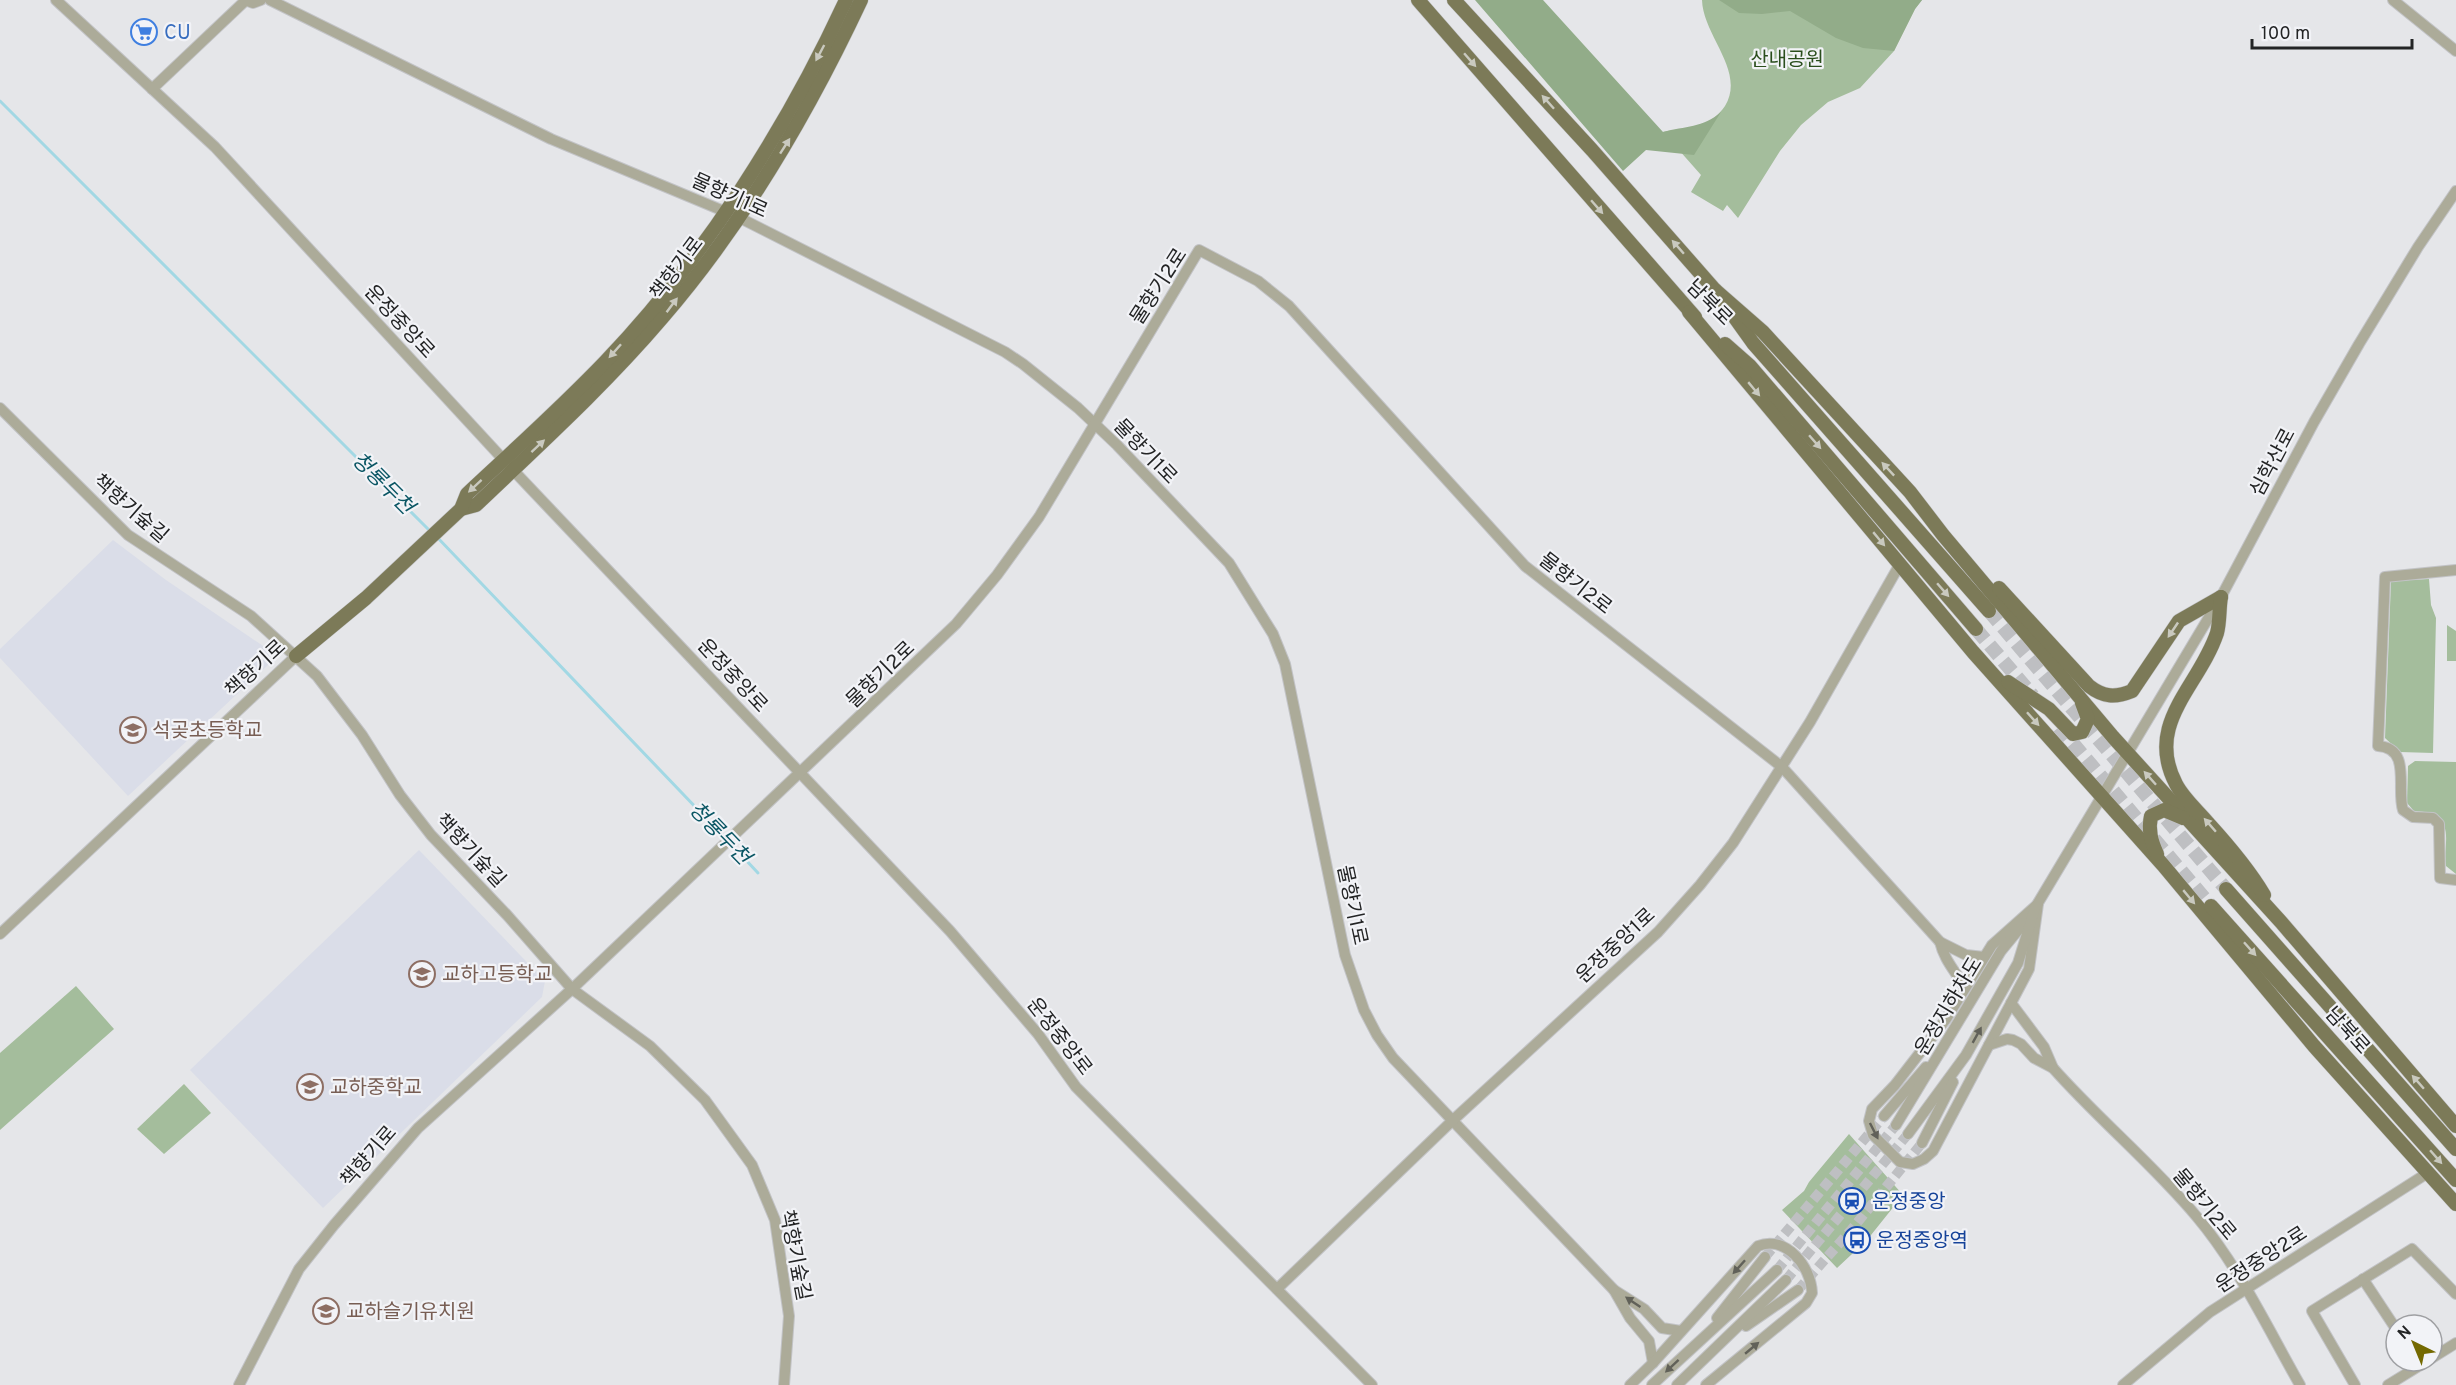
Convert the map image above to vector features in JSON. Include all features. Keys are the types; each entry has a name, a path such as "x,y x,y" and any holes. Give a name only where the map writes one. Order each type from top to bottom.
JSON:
{"main road":[{"name":"책향기로","path":"732,214 789,113 846,0"},
{"name":"책향기로","path":"296,656 366,598 461,509 476,504 509,464 618,368 664,316 732,214 794,132 834,58 861,0"},
{"path":"1407,0 1442,28"},
{"name":"남북로","path":"1418,0 1689,312 1750,366 1976,629"},
{"name":"남북로","path":"1458,3 1715,290 1753,343 1989,611"},
{"path":"1715,290 1763,332 1910,492 1943,535 2128,754 2281,922 2456,1126"},
{"path":"1689,312 1983,662 2163,866 2314,1046 2426,1174 2456,1204"},
{"path":"1943,535 1983,570 2088,686 2100,695 2121,696 2132,691 2179,621 2220,597"},
{"path":"2220,597 2217,632 2196,676 2170,721 2166,742 2167,758 2177,785 2248,868 2281,922"},
{"path":"1983,662 2026,695 2049,709 2073,735 2082,732 2088,719 2080,698"},
{"path":"2163,866 2153,845 2149,826 2151,816 2164,810 2190,822"},
{"name":"남북로","path":"2226,888 2456,1149"},
{"name":"남북로","path":"2211,906 2456,1180"}],"street":[{"name":"운정중앙로","path":"56,0 214,147 509,464 950,931 1038,1034 1076,1087 1372,1385"},
{"path":"152,89 245,0 253,3 261,0"},
{"name":"물향기1로","path":"270,0 551,139 732,214 1005,352 1023,364 1094,424 1228,563 1273,634 1285,664 1345,955 1355,988 1377,1035 1393,1058 1614,1290"},
{"path":"2393,0 2456,51"},
{"name":"심학산로","path":"2036,906 2103,798 2220,597 2314,422 2418,246 2456,191"},
{"name":"물향기2로","path":"573,989 956,624 997,575 1039,517 1198,250 1258,281 1289,306 1526,566 1782,767 1940,942"},
{"name":"책향기숲길","path":"0,408 128,535 251,616 317,676 362,735 400,795 431,835 573,989 650,1046 705,1100 752,1165 775,1220 789,1316 784,1385"},
{"name":"운정중앙1로","path":"1277,1289 1452,1121 1658,932 1700,885 1733,843 1782,767 1900,564"},
{"path":"2456,570 2385,577 2378,746 2388,749 2402,766 2401,804 2403,810 2413,816 2433,818 2439,824 2440,878 2456,880"},
{"name":"책향기로","path":"0,934 296,656"},
{"path":"2036,906 2029,969 1933,1151 1924,1159 1913,1164 1900,1162 1873,1135 1869,1120 1872,1109 1895,1085 1939,1028 1992,945 2036,906"},
{"path":"1922,1143 1966,1056 2018,963 2036,906"},
{"name":"운정지하차도","path":"1896,1125 1950,1039 2001,951 2036,906"},
{"path":"1940,942 1966,955 1984,957"},
{"path":"1940,942 1943,957 1956,970 1965,988"},
{"name":"책향기로","path":"239,1385 299,1269 334,1224 418,1128 573,989"},
{"path":"2011,1003 2044,1047 2054,1068"},
{"path":"1884,1116 1950,1039"},
{"path":"1989,1045 2013,1040 2021,1044 2034,1058 2054,1068"},
{"path":"1908,1134 1966,1056"},
{"name":"물향기2로","path":"2054,1068 2078,1097 2193,1212 2215,1240 2300,1385"},
{"name":"운정중앙2로","path":"2123,1385 2210,1312 2426,1174"},
{"path":"1630,1385 1653,1363 1758,1246 1778,1243 1787,1248 1809,1272 1812,1293 1806,1303 1718,1380 1707,1385"},
{"path":"2355,1385 2312,1311 2412,1249 2456,1294"},
{"path":"1698,1342 1765,1257"},
{"path":"1652,1385 1777,1270"},
{"path":"2363,1279 2385,1313"},
{"path":"1677,1385 1786,1280"},
{"path":"1614,1290 1644,1310 1662,1328 1682,1331"},
{"path":"1614,1290 1630,1318 1649,1341 1653,1363"},
{"path":"1721,1343 1798,1290"},
{"path":"2388,1385 2405,1373"}],"shaded area":[{"name":"석곶초등학교","path":"113,540 166,580 269,650 268,665 128,796 0,658 0,649"},
{"path":"419,850 545,981 542,997 323,1208 190,1070"}],"green space":[{"path":"1475,0 1543,0 1663,132 1701,124 1721,112 1694,155 1646,150 1623,171"},
{"name":"산내공원","path":"1702,0 1922,0 1915,9 1894,51 1860,88 1828,102 1801,125 1780,151 1738,218 1727,205 1723,211 1691,192 1701,175 1663,132 1700,126 1707,122 1723,109 1730,93 1727,67 1709,27"},
{"path":"1719,0 1922,0 1915,9 1894,51 1863,48 1836,38 1790,11 1762,14 1739,13"},
{"path":"2429,579 2431,605 2436,618 2433,753 2400,752 2385,738 2391,581"},
{"path":"2447,625 2456,631 2456,661 2447,661"},
{"path":"2415,761 2456,762 2456,874 2446,866 2446,831 2441,819 2435,813 2414,811 2407,803 2408,766"},
{"path":"76,986 114,1029 0,1130 0,1053"},
{"path":"184,1084 211,1113 164,1154 137,1129"},
{"path":"1849,1134 1903,1195 1867,1240 1837,1268 1782,1210 1804,1191"}],"waterway":[{"name":"청룡두천","path":"0,101 431,532"},
{"name":"청룡두천","path":"436,536 726,839"},
{"name":"청룡두천","path":"731,844 758,873"}],"tunnel":[{"path":"1989,611 2226,889"},
{"path":"1976,629 2033,696"},
{"path":"2059,727 2211,906"},
{"path":"1765,1257 1884,1116"},
{"path":"1777,1270 1896,1125"},
{"path":"1786,1280 1908,1134"},
{"path":"1798,1290 1852,1229 1922,1143"}],"place":[{"name":"CU","path":"144,32"},
{"name":"석곶초등학교","path":"133,730"},
{"name":"교하고등학교","path":"422,974"},
{"name":"교하중학교","path":"310,1087"},
{"name":"운정중앙","path":"1852,1201"},
{"name":"운정중앙역","path":"1857,1240"},
{"name":"교하슬기유치원","path":"326,1311"}]}
